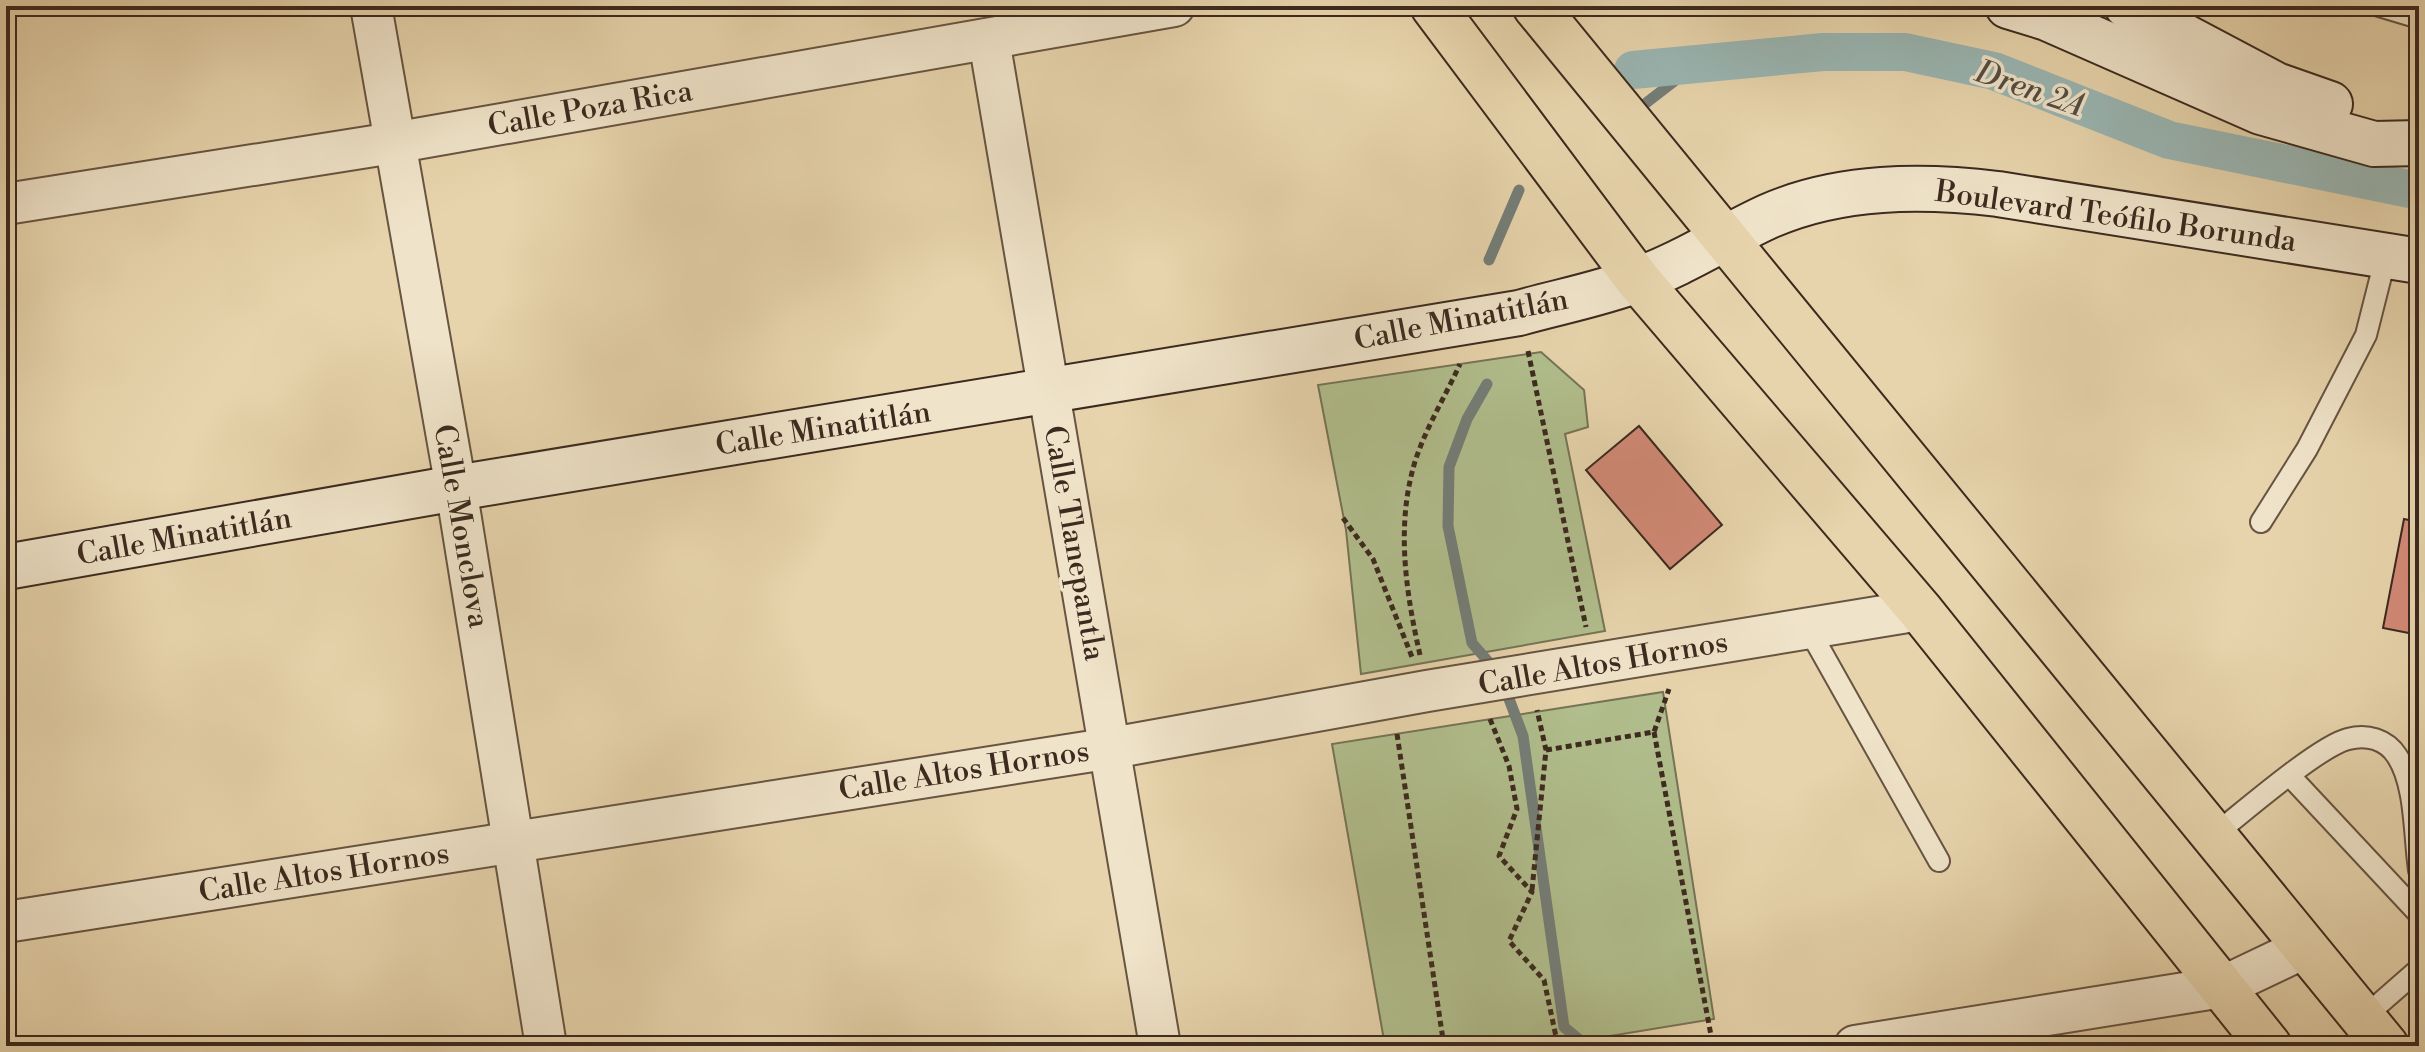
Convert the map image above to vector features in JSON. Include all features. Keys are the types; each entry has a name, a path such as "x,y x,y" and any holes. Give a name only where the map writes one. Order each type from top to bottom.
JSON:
{"main road":[{"path":"1535,6 2374,1032"},
{"path":"2008,6 2047,18 2261,112 2319,131 2374,144 2419,143"},
{"path":"2127,6 2276,85 2419,134"},
{"path":"1434,7 1638,280 1920,610 2269,1046"},
{"name":"Boulevard Teófilo Borunda","path":"1638,280 1772,215 1833,197 1885,189 1945,188 2403,259"},
{"name":"Calle Minatitlán","path":"6,567 456,488 1519,313 1638,280"}],"street":[{"name":"Calle Monclova","path":"371,6 456,488 546,1046"},
{"name":"Calle Poza Rica","path":"6,204 393,143 1174,6"},
{"name":"Calle Tlanepantla","path":"989,40 1112,748 1160,1046"},
{"name":"Calle Altos Hornos","path":"6,922 1112,748 1409,694 1920,610"},
{"path":"1855,1046 2222,987 2306,947"}],"lane":[{"path":"2379,6 2419,18"},
{"path":"2261,522 2307,449 2403,259"},
{"path":"1808,628 1939,861"},
{"path":"2214,835 2290,776 2346,739 2367,737 2386,743 2398,757 2409,792 2419,870"},
{"path":"2290,776 2419,914"},
{"path":"2374,1032 2419,969"}],"path":[{"path":"1519,313 1594,663"},
{"path":"1444,1046 1409,694 1404,524 1414,465 1460,364"},
{"path":"1343,518 1373,559 1390,609 1409,694"},
{"path":"1684,648 1654,732 1713,1046"},
{"path":"1530,674 1546,750 1532,892 1509,941 1544,980 1558,1046"},
{"path":"1476,685 1509,766 1517,809 1499,856 1532,892"},
{"path":"1546,750 1654,732"}],"green space":[{"path":"1541,352 1584,390 1588,427 1565,434 1605,631 1361,674 1346,530 1318,385"},
{"path":"1663,692 1714,1019 1549,1046 1385,1046 1332,744"}],"building":[{"path":"1639,426 1722,525 1670,569 1586,470"},
{"path":"2404,519 2419,522 2419,635 2383,628"}],"waterway":[{"name":"Dren 2A","path":"1633,70 1823,52 1905,52 1994,71 2169,140 2419,191"},
{"path":"1646,103 1694,66"},
{"path":"1489,260 1519,190"},
{"path":"1487,384 1467,419 1449,467 1448,526 1472,643 1500,675 1523,736 1564,1027 1587,1046"}]}
